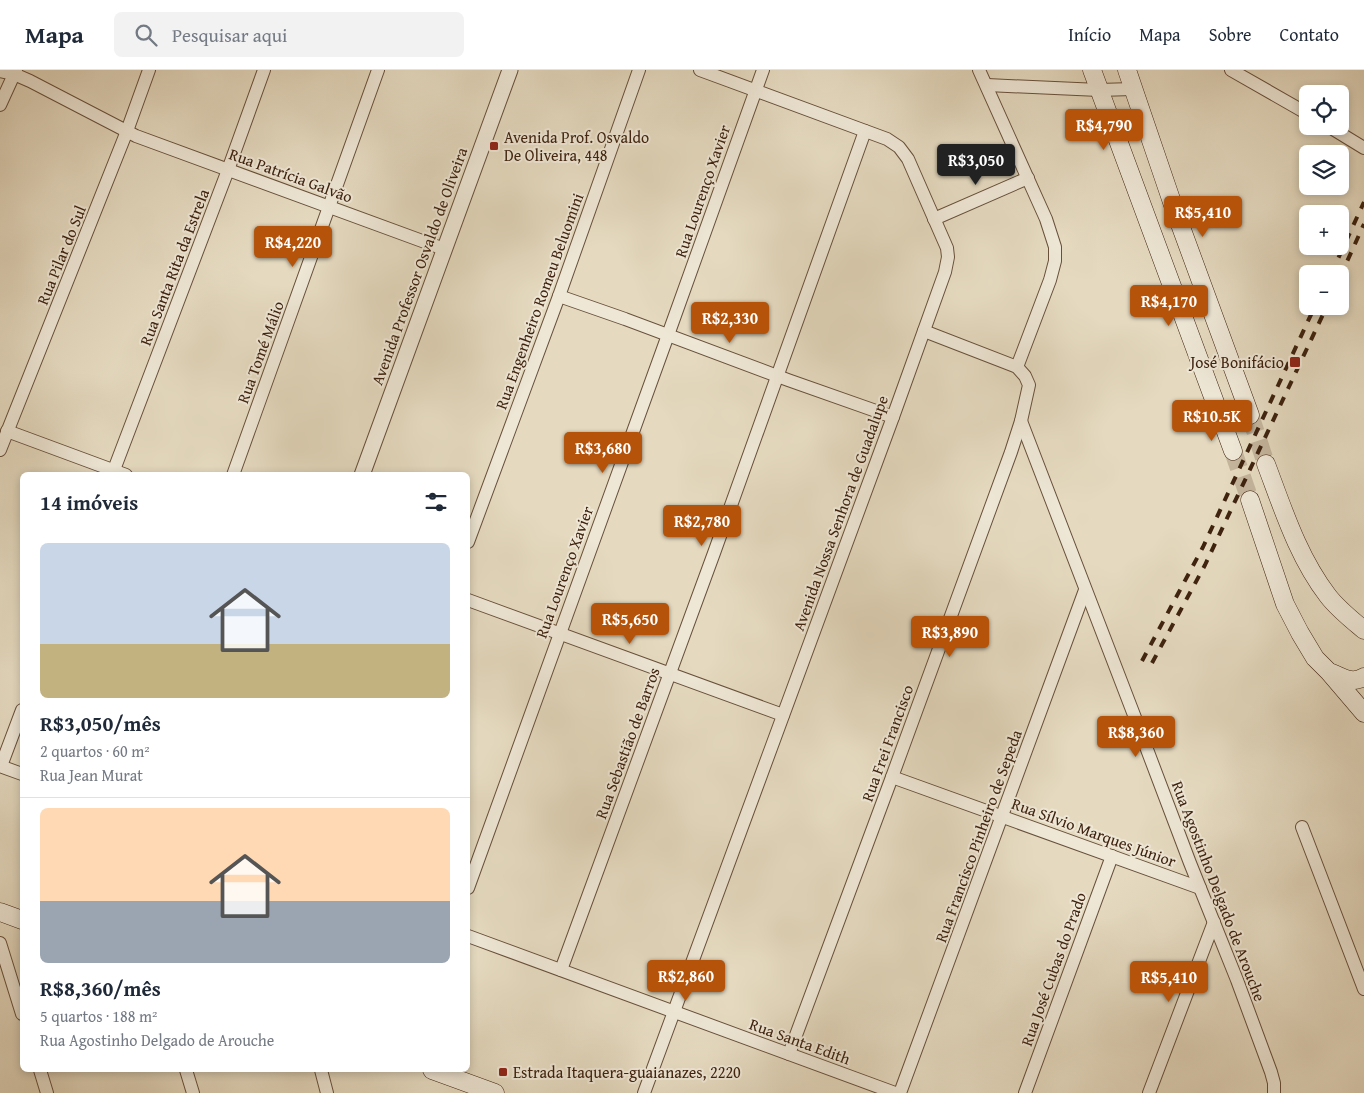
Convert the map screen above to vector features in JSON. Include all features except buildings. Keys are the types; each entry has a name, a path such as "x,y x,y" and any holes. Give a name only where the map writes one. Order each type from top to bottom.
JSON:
{"main road":[{"path":"1092,70 1233,452"},
{"path":"1127,70 1174,208 1250,415"},
{"path":"1266,464 1289,525 1306,561 1329,596 1345,614 1364,630"},
{"path":"1250,500 1285,604 1300,633 1315,658 1330,672 1364,713"},
{"path":"1330,672 1350,680 1357,681 1364,677"},
{"path":"0,912 20,919"},
{"path":"437,1072 495,1093"}],"street":[{"name":"Rua Pilar do Sul","path":"0,450 127,131 149,70"},
{"name":"Rua Santa Rita da Estrela","path":"113,472 264,70"},
{"name":"Rua Tomé Málio","path":"234,472 378,70"},
{"name":"Avenida Professor Osvaldo de Oliveira","path":"363,472 510,70"},
{"name":"Rua Engenheiro Romeu Beluomini","path":"470,537 559,296 639,70"},
{"name":"Avenida Nossa Senhora de Guadalupe","path":"644,1093 893,417 945,272 948,258 947,248 914,171 899,147 887,139 700,70"},
{"name":"Rua Lourenço Xavier","path":"470,882 763,70"},
{"path":"924,331 1017,367 1050,280 1055,261 1055,247 1046,219 979,70"},
{"path":"1231,70 1299,109"},
{"name":"Rua Patrícia Galvão","path":"0,71 15,72 136,136 444,249"},
{"path":"0,105 15,72"},
{"path":"986,85 1099,90 1133,89"},
{"name":"Rua Sebastião de Barros","path":"561,970 778,376 865,131"},
{"path":"1343,135 1364,148"},
{"path":"934,219 1028,178"},
{"path":"559,296 893,417"},
{"name":"Rua Frei Francisco","path":"789,1054 1021,421 1028,385 1025,376 1017,367"},
{"name":"Rua Agostinho Delgado de Arouche","path":"1021,421 1237,980 1271,1072 1274,1093"},
{"path":"7,432 110,472"},
{"name":"Rua Francisco Pinheiro de Sepeda","path":"900,1093 1086,590"},
{"path":"470,601 783,715"},
{"path":"20,715 0,766 20,773"},
{"name":"Rua Sílvio Marques Júnior","path":"892,777 1200,888"},
{"path":"1302,827 1364,989"},
{"name":"Rua José Cubas do Prado","path":"1025,1093 1112,856"},
{"path":"1149,1093 1214,922"},
{"name":"Rua Santa Edith","path":"470,937 895,1093"},
{"path":"0,943 20,1008"},
{"path":"41,1072 47,1093"},
{"path":"187,1072 193,1093"},
{"path":"321,1072 328,1093"}],"tunnel":[{"path":"1250,415 1266,464"},
{"path":"1233,451 1250,500"}],"railway":[{"path":"1335,265 1364,202"},
{"path":"1345,265 1364,224"},
{"path":"1142,661 1203,547 1311,315"},
{"path":"1152,663 1205,565 1323,315"}],"place":[{"name":"Avenida Prof. Osvaldo De Oliveira, 448","path":"494,146"},
{"name":"José Bonifácio","path":"1295,362"},
{"name":"Estrada Itaquera-guaianazes, 2220","path":"503,1072"}]}
